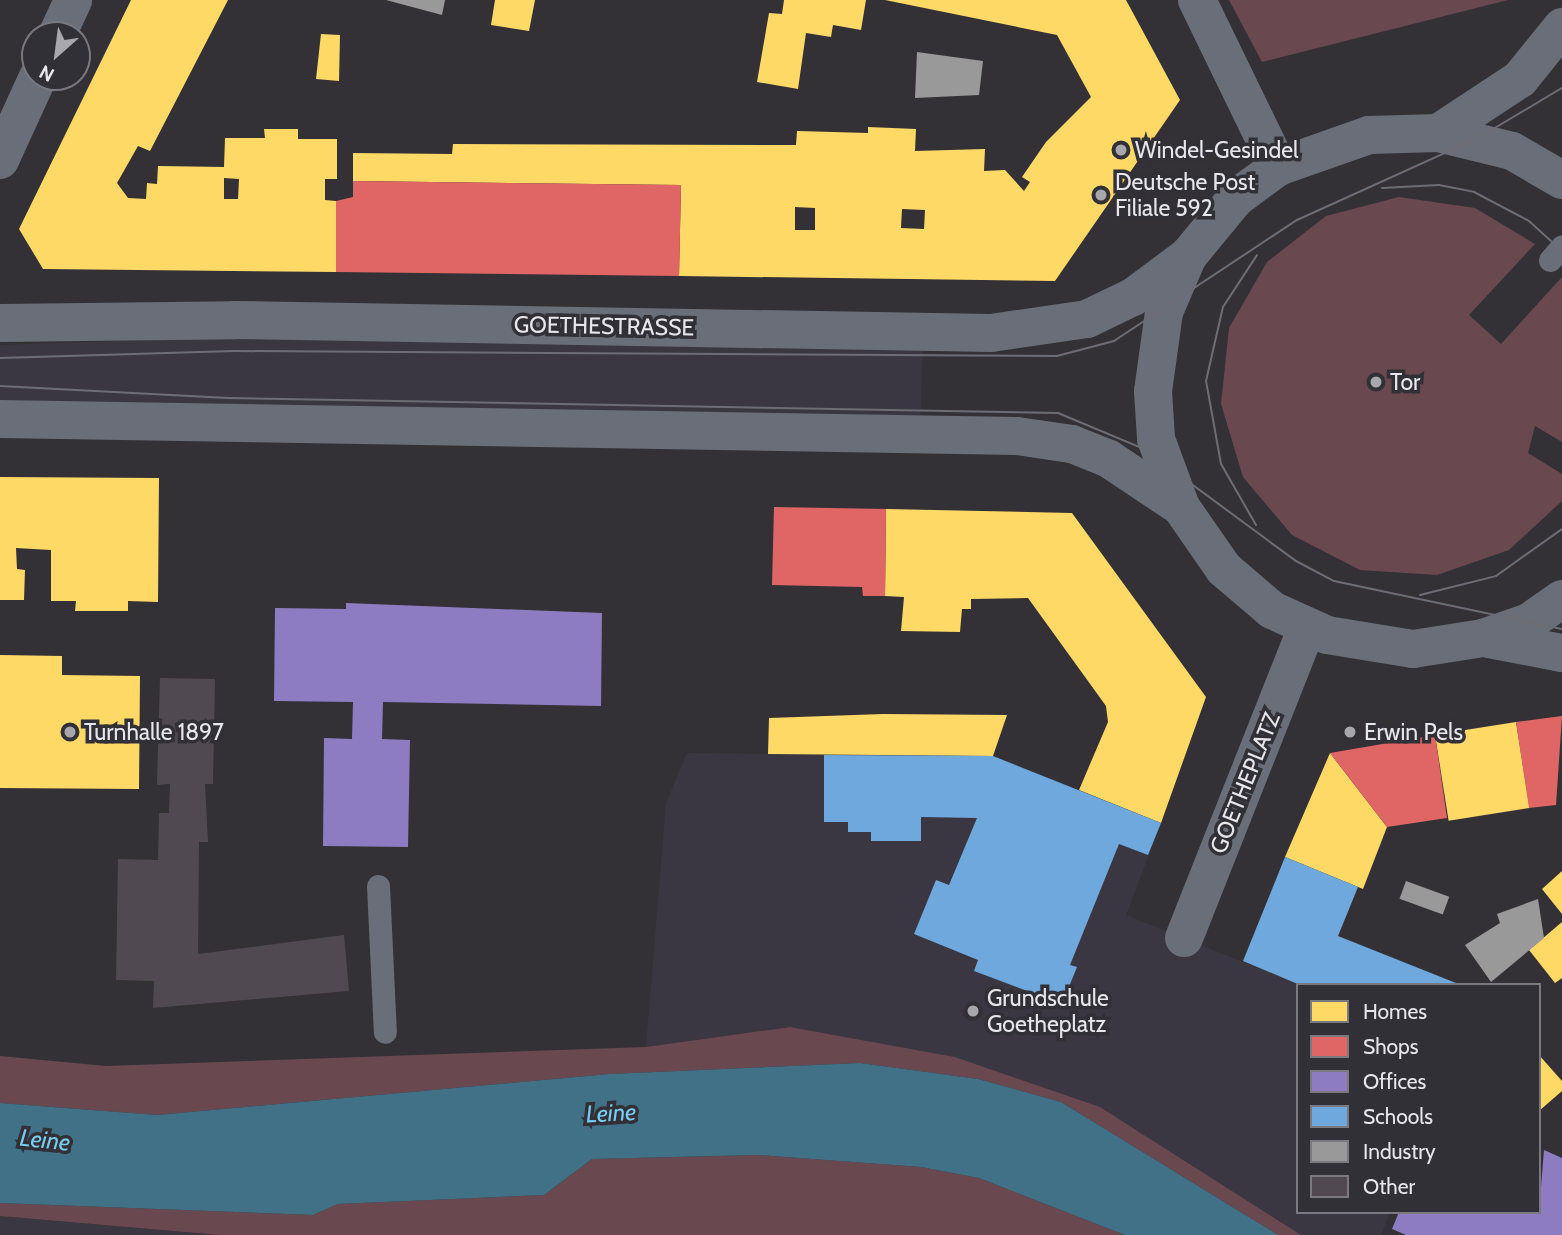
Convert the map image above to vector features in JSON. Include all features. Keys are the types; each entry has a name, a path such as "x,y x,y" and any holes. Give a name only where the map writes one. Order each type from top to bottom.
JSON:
{"street":[{"path":"63,21 73,0"},
{"path":"1197,0 1278,167"},
{"path":"1438,133 1520,79 1562,27"},
{"path":"0,160 32,91"},
{"path":"1562,180 1486,141 1438,133 1369,135 1278,167 1236,198 1188,256 1164,312 1153,391 1156,439 1181,507 1232,576 1272,610 1307,627 1404,649 1483,638 1530,622 1562,599"},
{"name":"GOETHESTRASSE","path":"0,323 249,320 991,333 1087,319 1133,297 1188,256"},
{"path":"0,419 1017,436 1072,444 1109,459 1181,507"},
{"name":"GOETHEPLATZ","path":"1184,939 1307,627"},
{"path":"1483,638 1562,653"}],"lane":[{"path":"378,886 385,1032"}],"shaded area":[{"path":"1229,0 1508,0 1262,62"},
{"path":"1399,197 1475,208 1535,244 1469,315 1501,344 1562,277 1562,442 1535,426 1528,453 1562,474 1562,501 1509,550 1437,575 1360,570 1292,535 1243,477 1221,404 1229,328 1267,262 1326,216"},
{"path":"207,338 923,345 920,422 0,400 0,345"},
{"name":"Grundschule Goetheplatz","path":"687,753 993,756 1161,823 1126,915 1296,983 1296,1214 1389,1214 1381,1235 1301,1235 1100,1107 955,1057 790,1027 646,1047 666,803"},
{"path":"790,1027 955,1057 1100,1107 1301,1235 1278,1235 1061,1102 978,1079 860,1063 609,1074 157,1115 0,1103 0,1056 106,1066 646,1047"},
{"path":"757,1155 921,1167 979,1178 1125,1235 220,1235 0,1216 0,1203 313,1215 338,1204 544,1195 592,1159"},
{"path":"0,1216 220,1235 0,1235"}],"water":[{"name":"Leine","path":"860,1063 978,1079 1061,1102 1278,1235 1125,1235 979,1178 921,1167 757,1155 592,1159 544,1195 338,1204 313,1215 0,1203 0,1103 157,1115 609,1074"}],"building: Homes":[{"path":"131,0 228,0 150,151 138,146 117,183 128,198 146,199 147,183 157,184 158,166 224,167 225,138 265,138 264,129 298,129 298,139 337,139 337,179 325,179 325,200 336,201 336,272 43,269 19,229 86,91 91,91 91,82","holes":["224,178 239,179 238,199 224,199"]},
{"path":"495,0 535,0 529,31 491,25"},
{"path":"784,0 866,0 861,30 833,25 831,37 806,33 798,89 757,82 769,13 782,14"},
{"path":"885,0 1126,0 1180,100 1055,281 679,276 681,185 353,181 353,153 452,154 453,144 796,145 797,131 868,133 868,127 916,129 915,151 985,149 984,171 1005,170 1024,191 1030,182 1022,177 1046,142 1091,97 1057,35","holes":["795,207 815,208 815,230 795,230","902,209 925,210 924,229 901,228"]},
{"path":"321,34 340,35 339,81 316,79"},
{"path":"0,477 159,478 158,602 128,601 128,611 75,611 76,601 51,601 51,550 16,548 17,569 25,570 24,600 0,600"},
{"path":"886,509 1072,513 1206,697 1161,823 1079,790 1108,722 1106,706 1028,598 971,599 971,609 962,609 960,632 901,631 904,597 885,596"},
{"name":"Turnhalle 1897","path":"0,655 62,656 62,675 140,676 139,789 0,788"},
{"path":"883,714 1007,715 993,756 768,754 769,718"},
{"path":"1516,722 1530,808 1449,821 1435,735"},
{"path":"1330,753 1387,827 1363,889 1285,857"},
{"path":"1562,871 1562,914 1542,889"},
{"path":"1562,922 1562,978 1555,983 1529,950"},
{"path":"1541,1057 1562,1081 1562,1091 1541,1109"}],"building: Shops":[{"path":"353,181 681,185 679,276 336,272 336,201 353,197"},
{"path":"774,507 886,509 885,596 863,596 862,587 772,585"},
{"path":"1562,716 1556,805 1529,808 1516,722"},
{"path":"1435,735 1447,818 1387,827 1330,753"}],"building: Offices":[{"path":"346,603 602,613 601,706 383,702 382,739 410,740 408,847 323,846 324,738 352,739 353,702 274,701 275,608 346,609"},
{"path":"1544,1150 1562,1158 1562,1235 1406,1235 1392,1229 1398,1214 1541,1214"}],"building: Schools":[{"path":"824,755 993,756 1161,823 1148,855 1119,844 1070,965 1077,967 1062,1004 974,971 978,960 914,934 936,880 949,885 977,818 921,817 921,841 871,841 871,832 848,832 848,822 824,822"},
{"path":"1285,857 1358,887 1338,936 1456,983 1296,983 1243,961"}],"building: Industry":[{"path":"386,0 445,0 442,15"},
{"path":"917,52 983,61 979,95 915,98"},
{"path":"1406,881 1449,897 1443,915 1400,899"},
{"path":"1538,899 1544,938 1491,982 1465,945 1500,923 1497,914"}],"building: Other":[{"path":"160,678 215,679 213,784 205,784 208,842 199,842 198,954 344,935 349,991 153,1008 154,981 116,980 118,859 158,860 159,813 169,813 170,784 157,785"}],"tram line":[{"path":"0,358 234,351 1057,356 1114,341 1297,220 1478,138 1562,88"},
{"path":"1382,188 1439,185 1474,192 1529,221 1562,251"},
{"path":"1256,525 1221,464 1206,381 1223,307 1257,255"},
{"path":"0,386 228,398 1058,413 1144,449 1296,561 1334,581 1562,629"},
{"path":"1420,595 1496,576 1562,529"}],"place":[{"name":"Windel-Gesindel","path":"1121,150"},
{"name":"Deutsche Post Filiale 592","path":"1101,195"},
{"name":"Tor","path":"1376,382"},
{"name":"Turnhalle 1897","path":"70,732"},
{"name":"Erwin Pels","path":"1350,732"},
{"name":"Grundschule Goetheplatz","path":"973,1011"}]}
